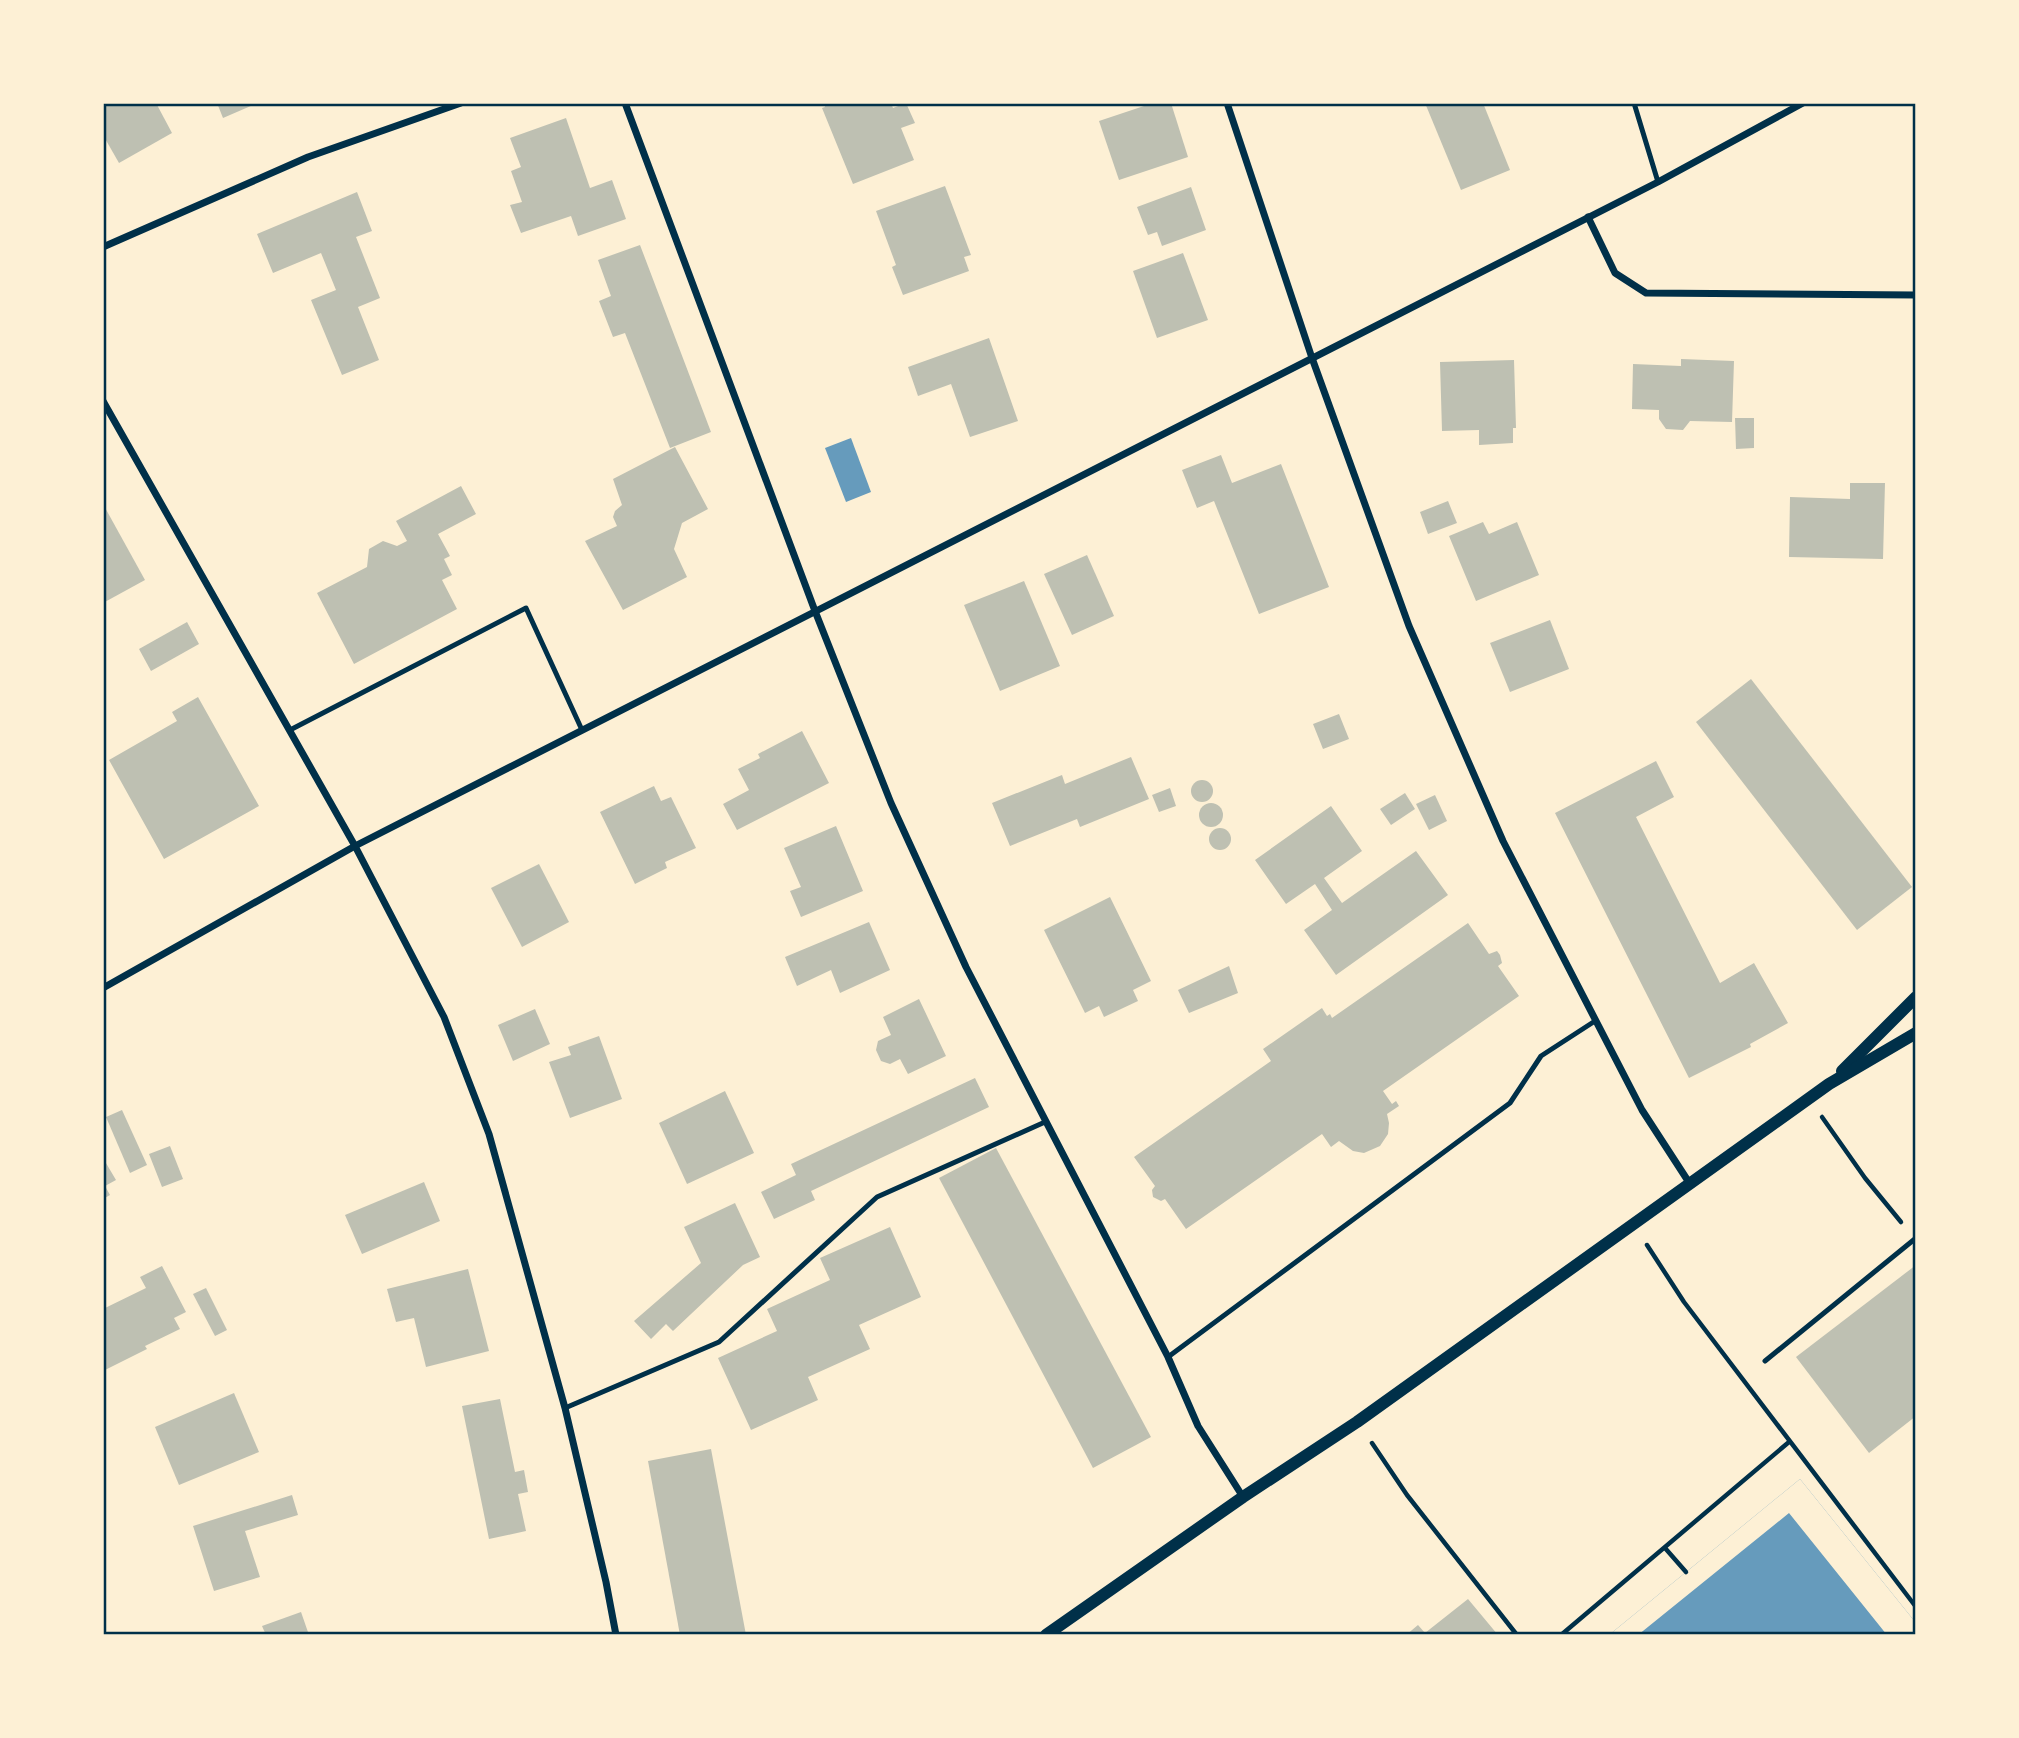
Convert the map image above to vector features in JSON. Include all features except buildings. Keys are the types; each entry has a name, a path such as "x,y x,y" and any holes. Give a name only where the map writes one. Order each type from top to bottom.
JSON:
{"street":[{"path":"103,247 308,157 461,103"},
{"path":"625,103 815,611 891,803 966,967 1168,1357 1198,1426 1242,1497"},
{"path":"1227,103 1312,358 1409,626 1503,841 1642,1110 1690,1184"},
{"path":"103,988 355,846 1658,182 1803,103"},
{"path":"1588,217 1615,273 1646,293 1916,295"},
{"path":"103,401 355,846 444,1017 489,1133 565,1408 616,1635"},
{"path":"1829,1084 1916,997"},
{"path":"1046,1635 1242,1497 1357,1422 1829,1084 1916,1033"}],"lane":[{"path":"1634,103 1658,182"},
{"path":"290,730 526,608 583,730"},
{"path":"1168,1357 1510,1103 1541,1056 1595,1021"},
{"path":"565,1408 719,1342 877,1197 1045,1122"},
{"path":"1765,1361 1916,1238"}],"path":[{"path":"1809,1099 1865,1178 1890,1208"},
{"path":"1633,1224 1684,1301 1916,1607"},
{"path":"1357,1422 1407,1495 1517,1635"},
{"path":"1561,1635 1789,1442"},
{"path":"1665,1548 1686,1572"}],"water":[{"path":"851,438 871,492 846,502 825,448"},
{"path":"1800,1479 1916,1623 1916,1635 1609,1635"}],"pier":[{"path":"1800,1479 1916,1623 1916,1635 1887,1635 1789,1513 1638,1635 1609,1635"}]}
